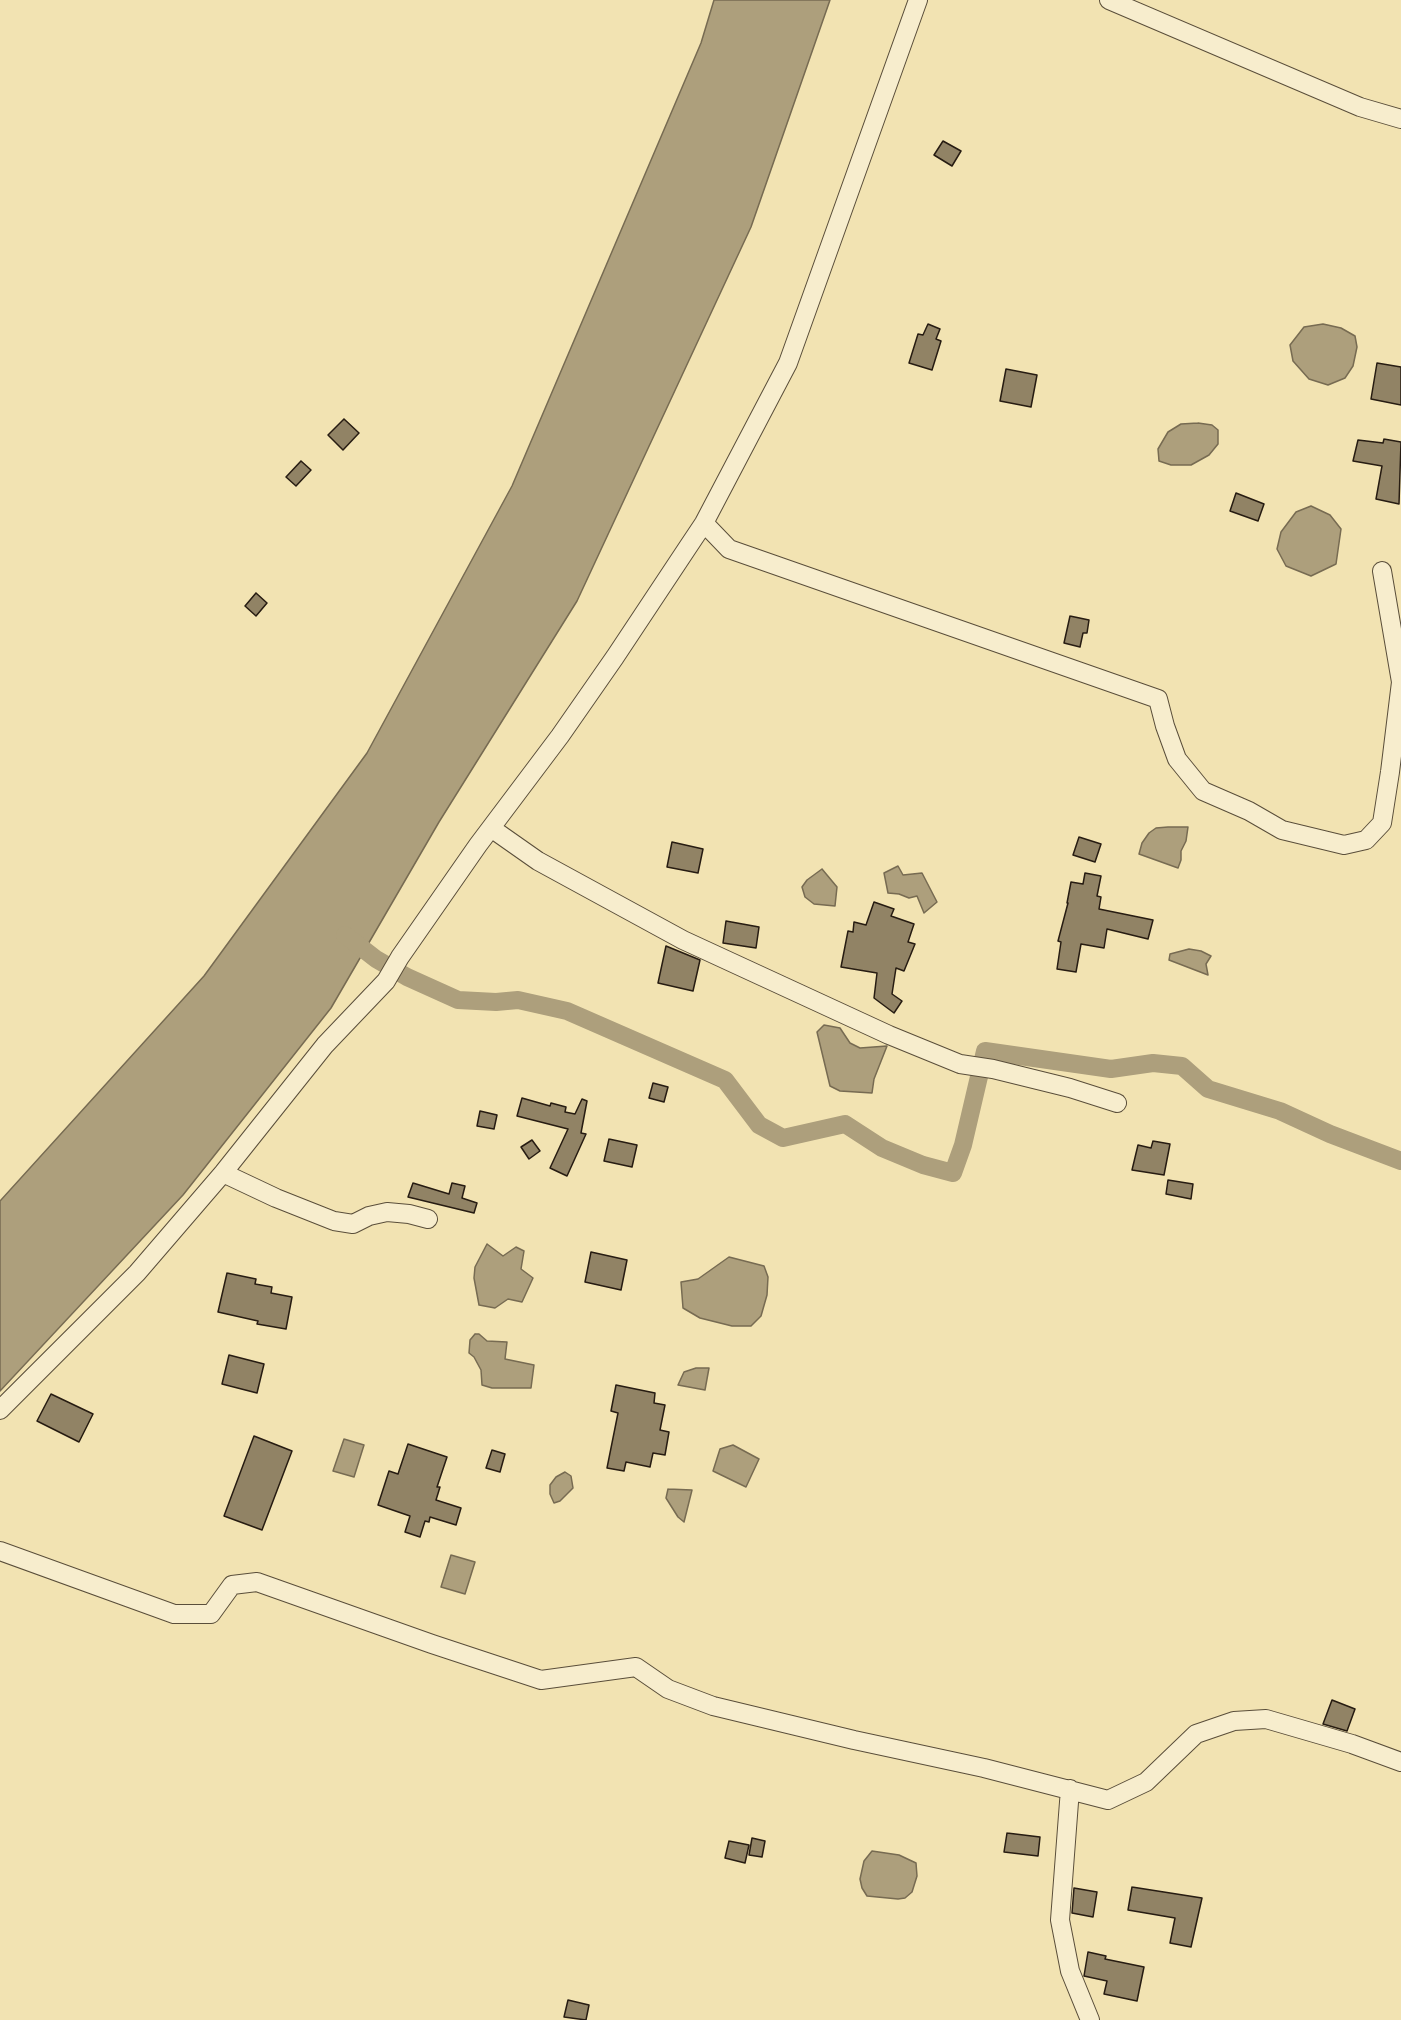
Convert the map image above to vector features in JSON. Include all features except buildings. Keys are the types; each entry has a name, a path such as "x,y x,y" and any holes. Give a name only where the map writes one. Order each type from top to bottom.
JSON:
{"street":[{"path":"0,1410 137,1273 223,1173 325,1046 386,981 400,957 491,828 573,719 704,523 788,363 918,0"},
{"path":"1109,0 1360,107 1401,119"},
{"path":"704,523 729,549 1158,699 1165,726 1178,759 1203,790 1250,811 1282,830 1344,845 1366,840 1382,823 1390,772 1401,682 1382,571"},
{"path":"491,828 538,861 683,940 889,1035 960,1064 993,1069 1117,1102"},
{"path":"223,1173 276,1198 334,1221 353,1224 369,1216 387,1212 428,1219"},
{"path":"0,1551 174,1614 211,1614 232,1585 257,1581 432,1644 541,1680 636,1667 668,1689 712,1706 1108,1800 1146,1782 1196,1734 1234,1721 1266,1719 1352,1744 1401,1762"},
{"path":"1070,1790 1060,1920 1070,1971 1090,2020"}],"shaded area":[{"path":"714,0 830,0 751,227 577,601 439,822 331,1008 183,1195 0,1391 0,1201 204,976 367,753 512,486 701,43"},
{"path":"1323,324 1341,328 1355,336 1357,347 1353,366 1345,378 1328,385 1309,379 1293,361 1290,345 1304,327"},
{"path":"1181,424 1212,425 1218,430 1218,444 1209,455 1191,465 1171,465 1159,461 1158,449 1168,432"},
{"path":"1311,506 1330,515 1341,529 1336,564 1311,576 1286,566 1277,549 1281,532 1296,512"},
{"path":"1188,827 1178,868 1139,854 1142,843 1149,833 1156,828"},
{"path":"898,866 903,875 922,873 937,902 924,913 917,896 909,898 888,893 884,873"},
{"path":"822,869 837,887 835,906 814,904 805,897 802,887 807,880"},
{"path":"1189,949 1211,956 1206,964 1208,975 1169,960 1170,954"},
{"path":"824,1025 840,1028 850,1043 860,1048 887,1046 874,1079 872,1093 840,1091 830,1086 817,1032"},
{"path":"487,1244 503,1256 516,1247 524,1251 521,1269 533,1278 522,1302 508,1299 495,1308 479,1305 474,1278 475,1267"},
{"path":"729,1257 764,1266 768,1277 767,1295 761,1316 751,1326 732,1326 700,1318 683,1308 681,1282 698,1279"},
{"path":"475,1334 479,1334 487,1341 507,1342 505,1359 534,1365 531,1388 492,1388 482,1385 481,1370 469,1353 470,1340"},
{"path":"696,1368 709,1368 705,1390 678,1385 684,1372"},
{"path":"344,1439 364,1445 354,1477 333,1471"},
{"path":"733,1445 759,1459 746,1487 713,1471 720,1449"},
{"path":"565,1472 571,1476 573,1488 560,1501 554,1503 550,1494 550,1485 556,1477"},
{"path":"668,1489 692,1490 684,1522 666,1498"},
{"path":"451,1555 475,1562 465,1594 441,1587"},
{"path":"872,1851 899,1855 916,1863 917,1876 912,1892 905,1898 867,1896 860,1879 864,1861"}],"waterway":[{"path":"345,935 376,959 407,977 458,1000 496,1002 518,1000 567,1011 725,1080 759,1125 783,1138 845,1124 882,1148 923,1165 953,1173 963,1145 985,1051 1111,1069 1153,1063 1182,1066 1208,1089 1280,1111 1330,1134 1401,1161"}]}
